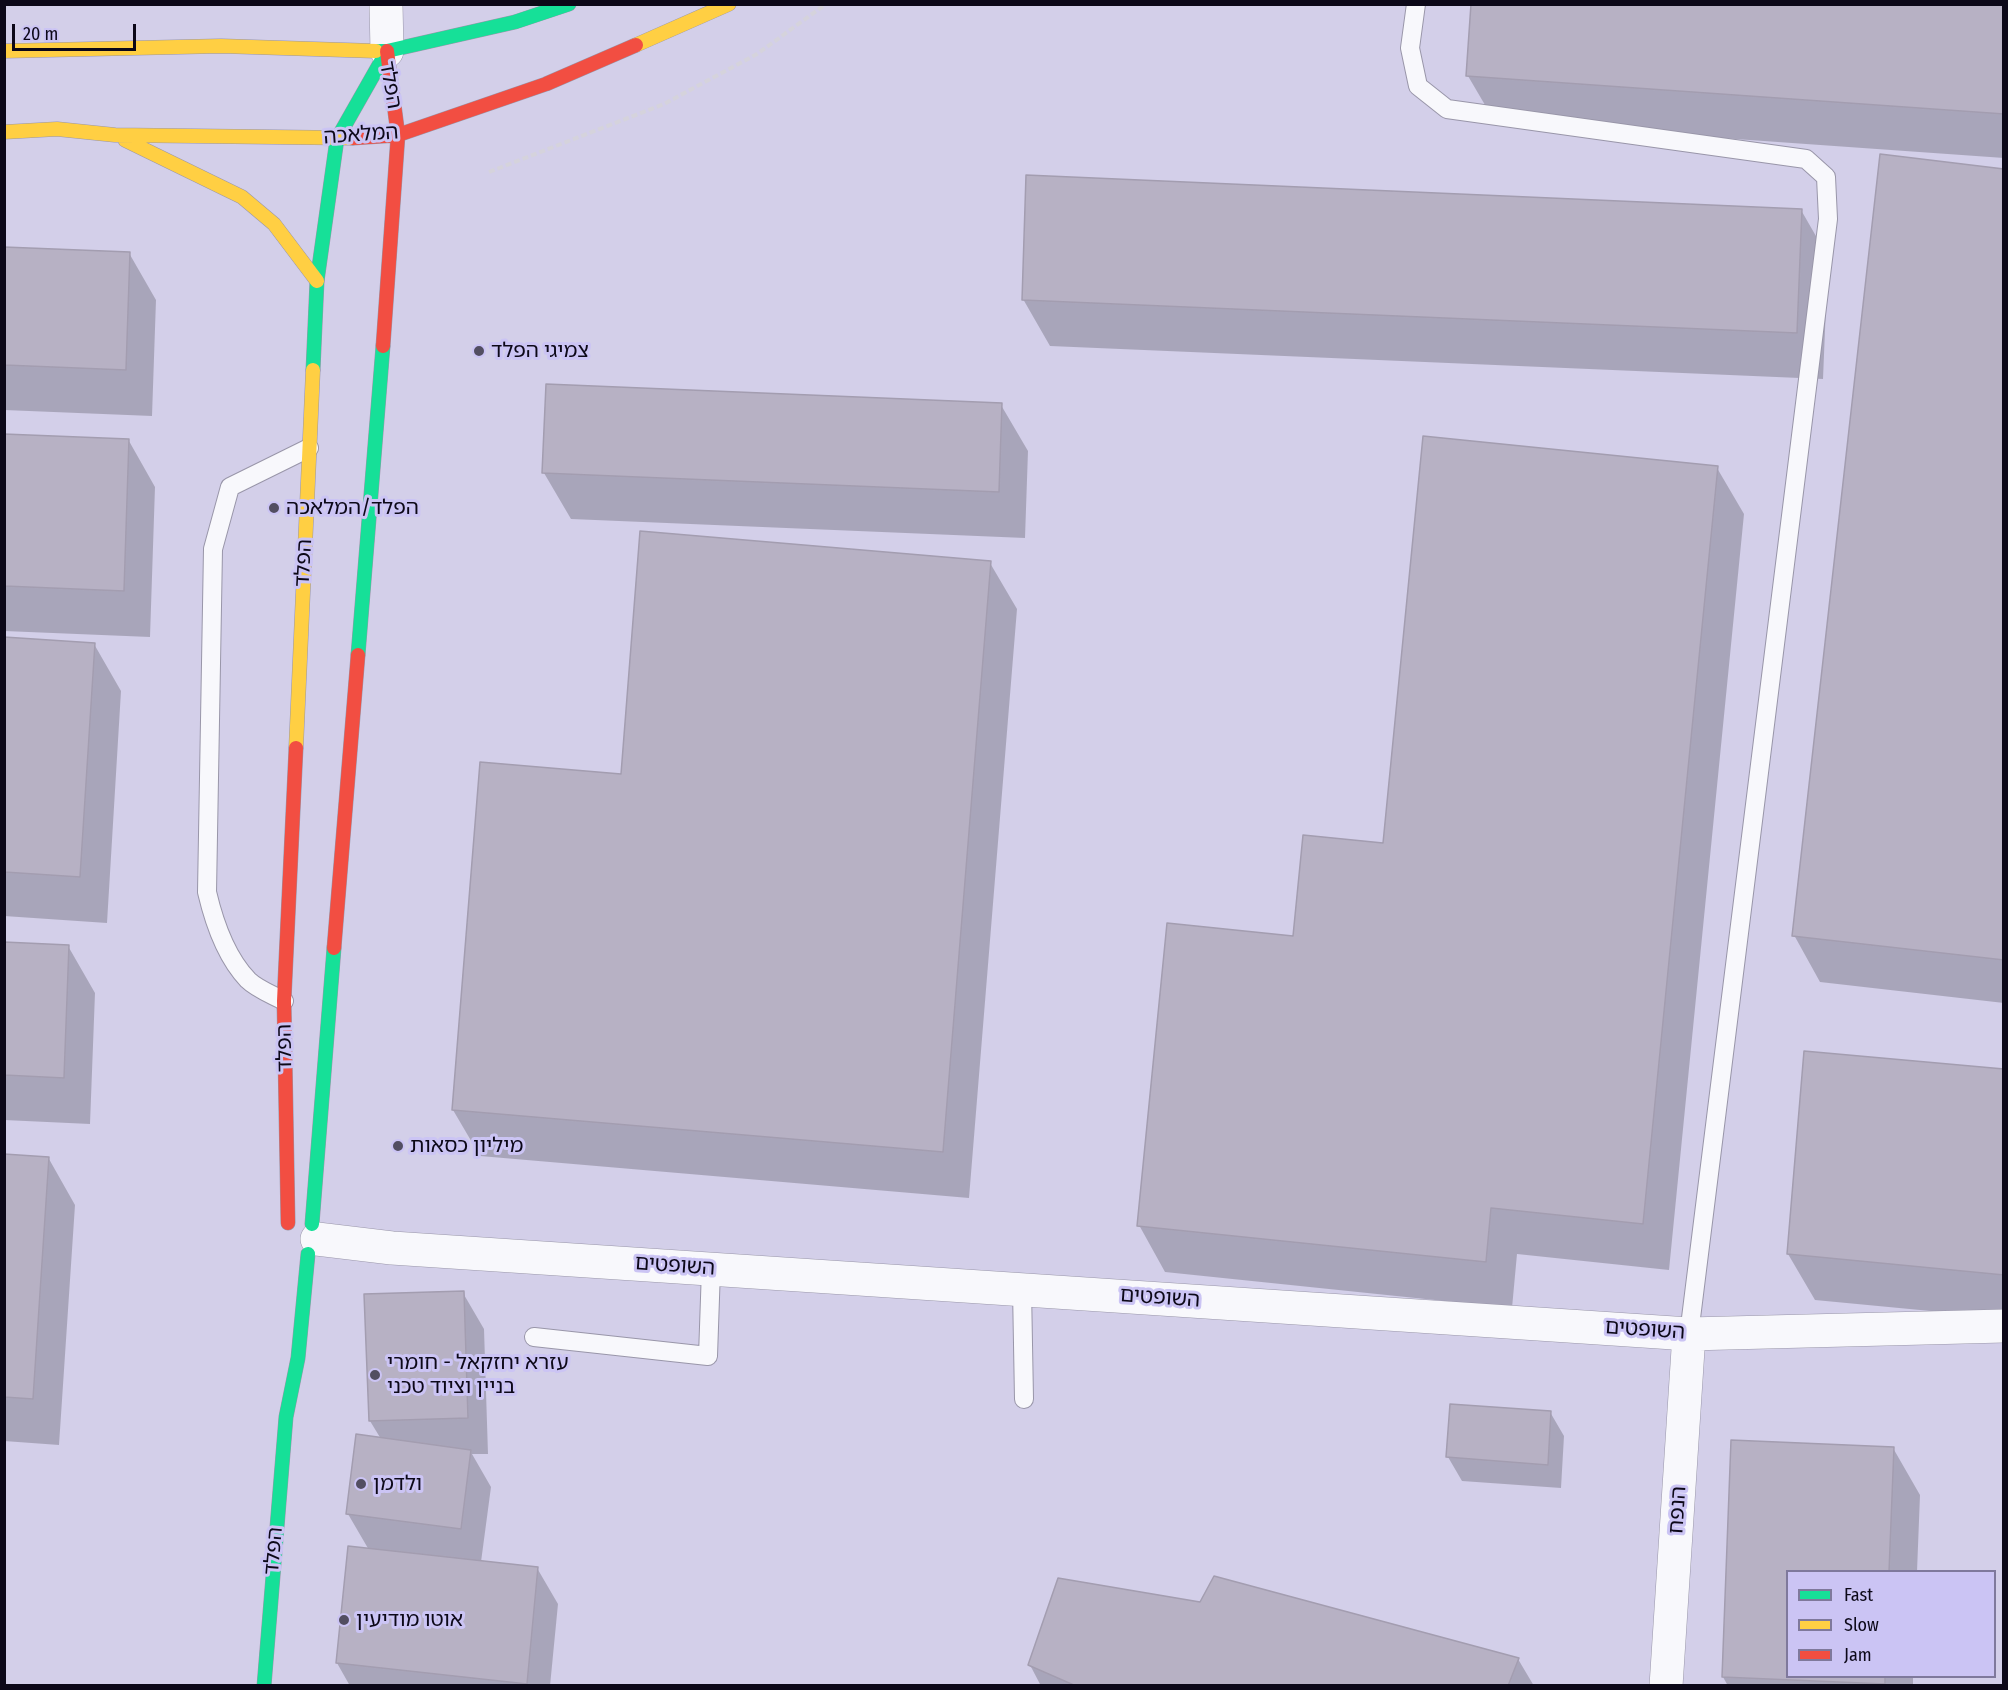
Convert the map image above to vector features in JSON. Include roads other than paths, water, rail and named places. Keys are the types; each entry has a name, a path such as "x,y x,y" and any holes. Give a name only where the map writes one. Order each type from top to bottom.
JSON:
{"street":[{"path":"386,4 387,51"},
{"path":"4,51 220,46 387,51 515,22 569,4"},
{"name":"המלאכה","path":"4,132 57,129 115,135 337,139 398,135 546,84 729,4"},
{"name":"הפלד","path":"264,1686 286,1417 298,1358 398,135 387,51"},
{"name":"הפלד","path":"307,1243 297,1219 285,1227 284,1001 317,280 337,139 387,51"},
{"path":"115,135 242,197 274,224 317,280"},
{"name":"השופטים","path":"307,1243 1689,1334 2004,1326"},
{"name":"הנפח","path":"1666,1686 1689,1334"},
{"name":"הפלד","path":"280,1382 286,1417"}],"lane":[{"path":"1416,4 1410,48 1418,86 1447,109 1806,159 1826,177 1827,231 1689,1334"},
{"path":"284,1001 249,982 230,954 212,915 207,892 213,549 230,488 309,447"},
{"path":"534,1336 708,1356 711,1269"},
{"path":"1022,1289 1024,1400"}],"place":[{"name":"צמיגי הפלד","path":"479,351"},
{"name":"הפלד/המלאכה","path":"274,508"},
{"name":"מיליון כסאות","path":"398,1146"},
{"name":"עזרא יחזקאל - חומרי בניין וציוד טכני","path":"375,1375"},
{"name":"ולדמן","path":"361,1484"},
{"name":"אוטו מודיעין","path":"344,1620"}]}
